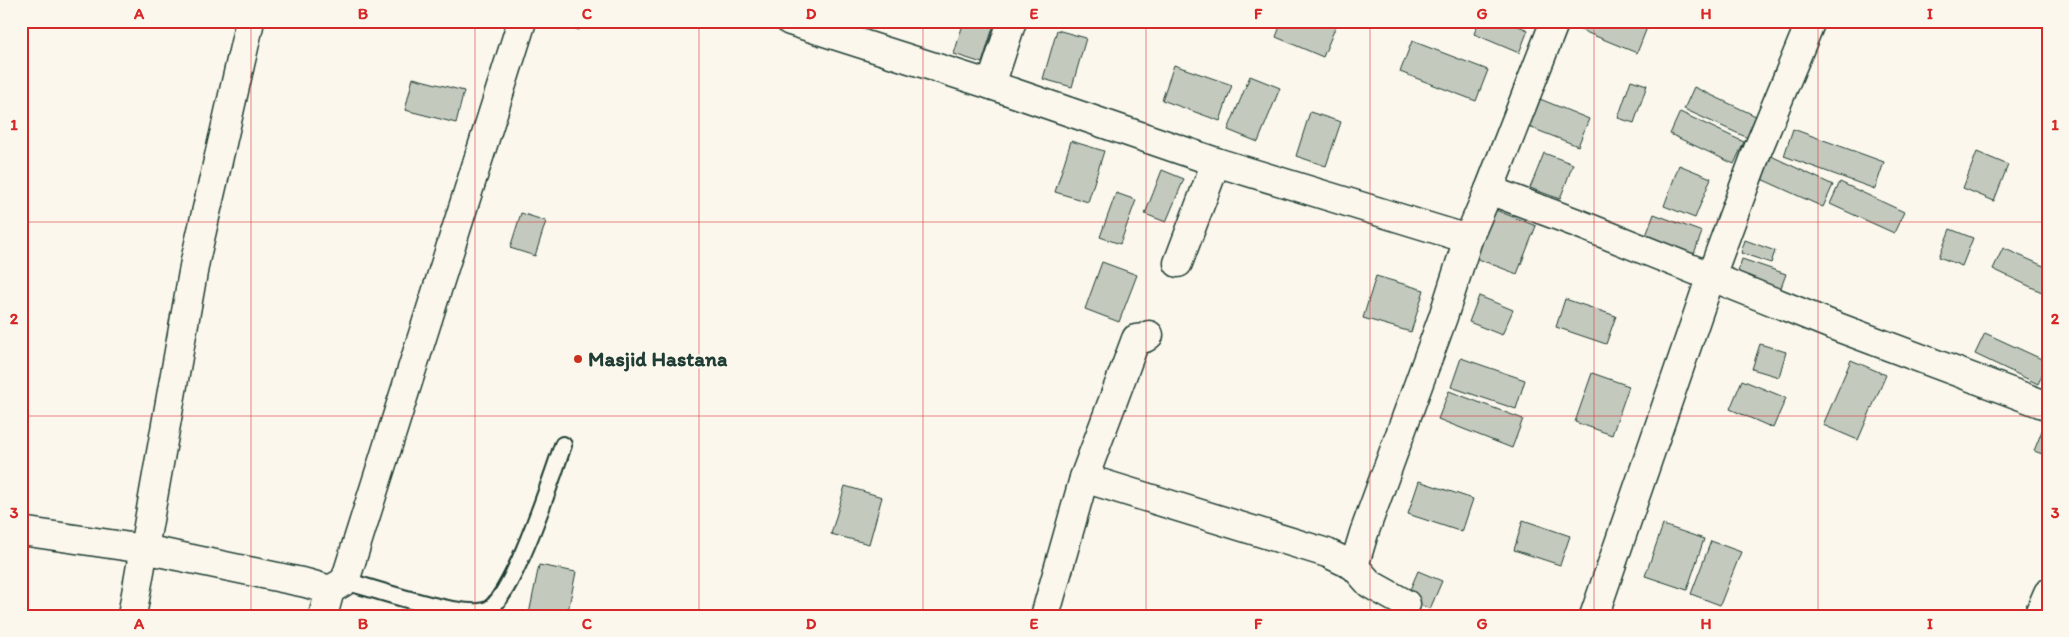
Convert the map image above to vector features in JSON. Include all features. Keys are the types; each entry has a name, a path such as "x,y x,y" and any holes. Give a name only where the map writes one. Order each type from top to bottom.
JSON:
{"street":[{"path":"132,616 195,261 250,21"},
{"path":"323,616 337,586 522,21"},
{"path":"790,21 990,85 1216,162 1468,239"},
{"path":"990,85 1012,21"},
{"path":"1354,566 1468,239 1490,190 1555,21"},
{"path":"1594,616 1710,276 1758,149 1812,21"},
{"path":"1178,263 1216,162"},
{"path":"1490,190 1832,325 2048,406"},
{"path":"1045,616 1084,478 1136,339 1145,338 1149,335"},
{"path":"1084,478 1327,553 1354,566 1370,584 1406,604"},
{"path":"21,531 144,549 337,586"},
{"path":"2038,616 2048,593"}],"lane":[{"path":"337,586 450,609 470,612 487,611 498,601 512,579 563,445"}],"building":[{"path":"552,21 582,21 579,30"},
{"path":"831,21 850,21 848,26"},
{"path":"964,21 995,21 982,63 954,54"},
{"path":"1282,21 1338,21 1323,57 1276,37"},
{"path":"1479,21 1506,21 1528,30 1519,53 1474,34"},
{"path":"1581,21 1638,21 1648,25 1637,53 1578,29"},
{"path":"1057,30 1086,38 1072,87 1043,79"},
{"path":"1412,41 1488,70 1476,101 1400,72"},
{"path":"1174,65 1232,85 1220,121 1162,100"},
{"path":"1250,76 1280,88 1258,142 1228,130"},
{"path":"413,78 464,91 456,123 405,110"},
{"path":"1631,80 1647,85 1634,123 1618,118"},
{"path":"1694,87 1758,117 1748,138 1684,109"},
{"path":"1540,99 1589,119 1578,146 1529,127"},
{"path":"1310,112 1341,122 1326,166 1296,156"},
{"path":"1680,112 1744,142 1734,164 1670,134"},
{"path":"1793,129 1884,162 1875,189 1784,156"},
{"path":"1071,141 1104,151 1088,202 1055,192"},
{"path":"1977,152 2008,165 1994,201 1963,188"},
{"path":"1544,153 1573,164 1560,199 1530,188"},
{"path":"1769,155 1833,185 1823,207 1759,178"},
{"path":"1679,165 1711,178 1695,218 1664,206"},
{"path":"1162,170 1184,179 1166,222 1145,214"},
{"path":"1840,182 1904,212 1894,233 1830,204"},
{"path":"1116,193 1136,200 1120,244 1100,237"},
{"path":"1488,207 1536,226 1517,274 1468,255"},
{"path":"521,213 546,221 535,256 510,248"},
{"path":"1654,214 1702,232 1692,259 1644,241"},
{"path":"1950,229 1973,238 1962,266 1939,257"},
{"path":"1745,240 1775,251 1771,263 1741,253"},
{"path":"2003,248 2048,268 2048,295 1993,269"},
{"path":"1742,259 1786,274 1778,296 1735,281"},
{"path":"1102,262 1137,275 1119,322 1085,309"},
{"path":"1376,276 1424,290 1411,332 1363,318"},
{"path":"1479,296 1513,310 1502,335 1469,322"},
{"path":"1565,299 1616,316 1606,344 1556,327"},
{"path":"1985,333 2048,362 2038,384 1975,354"},
{"path":"1760,344 1786,352 1779,377 1752,369"},
{"path":"1461,358 1525,380 1516,409 1451,387"},
{"path":"1851,360 1886,375 1858,440 1823,425"},
{"path":"1592,373 1629,386 1612,435 1575,422"},
{"path":"1742,380 1786,398 1773,428 1730,409"},
{"path":"1449,391 1523,419 1512,448 1438,419"},
{"path":"2045,423 2048,424 2048,456 2034,451"},
{"path":"1419,481 1473,499 1462,532 1408,514"},
{"path":"845,486 882,497 869,544 831,534"},
{"path":"1523,520 1570,536 1560,565 1514,550"},
{"path":"1663,525 1704,539 1687,590 1645,576"},
{"path":"1711,541 1741,552 1720,605 1691,594"},
{"path":"539,565 576,572 567,616 529,614"},
{"path":"1418,571 1442,581 1430,609 1406,599"}],"place":[{"name":"Masjid Hastana","path":"578,359"}]}
